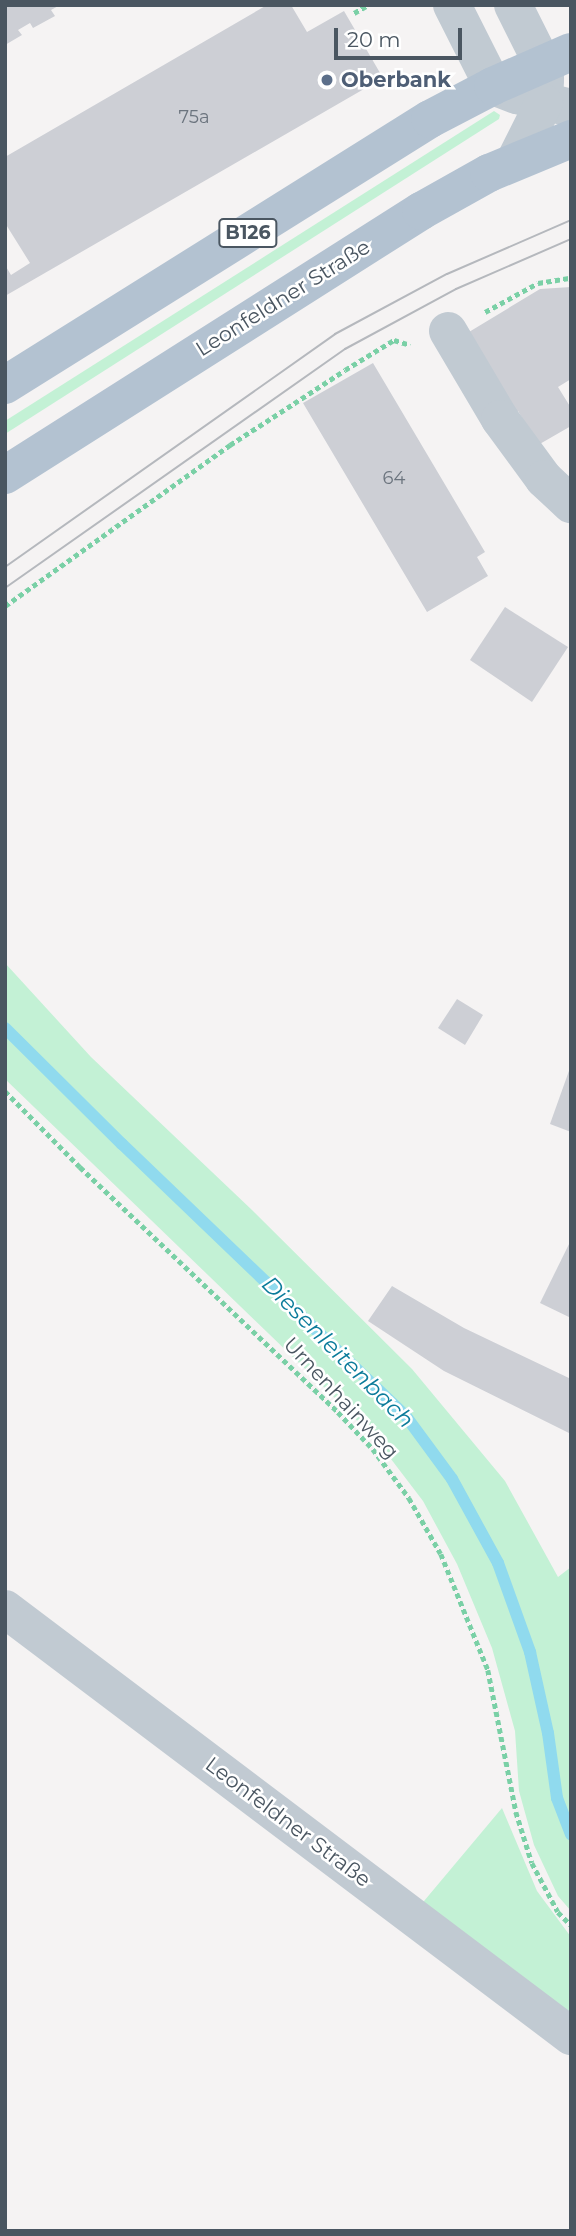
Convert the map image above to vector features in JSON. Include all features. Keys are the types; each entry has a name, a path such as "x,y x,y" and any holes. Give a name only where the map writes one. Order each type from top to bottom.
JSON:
{"main road":[{"name":"B126","path":"5,386 430,119 556,58"},
{"name":"Leonfeldner Straße","path":"5,475 421,211 515,161 571,139"}],"street":[{"path":"452,5 494,86 557,105"},
{"path":"513,5 556,58 557,105 515,161"},
{"path":"449,331 500,419 544,478 571,504"},
{"name":"Leonfeldner Straße","path":"5,1609 571,2036"}],"path":[{"path":"354,13 368,5"},
{"path":"5,606 230,445 394,340"},
{"name":"Urnenhainweg","path":"5,1091 80,1167 338,1412 373,1449 409,1498 441,1553 488,1670 516,1812 532,1863 558,1912 571,1925"}],"green space":[{"path":"494,111 500,115 499,119 5,434 5,421"},
{"path":"5,963 91,1057 252,1210 412,1369 505,1481 558,1577 571,1567 571,1911 558,1896 534,1845 519,1791 515,1731 492,1648 457,1564 423,1501 378,1442 326,1389 5,1079"},
{"path":"502,1808 537,1891 571,1937 571,2021 419,1907"}],"building":[{"path":"5,5 60,5 51,10 55,16 33,28 30,23 18,30 22,35 5,45"},
{"path":"267,5 291,5 307,32 344,11 383,78 5,296 5,265 11,275 30,263 5,223 5,157"},
{"path":"571,287 571,379 558,387 571,408 571,426 538,445 518,411 512,414 464,335 540,289"},
{"path":"373,363 485,552 477,557 488,576 427,612 303,403"},
{"path":"505,607 568,647 532,702 470,660"},
{"path":"457,999 483,1015 465,1045 438,1028"},
{"path":"571,1068 571,1132 550,1124"},
{"path":"571,1240 571,1318 540,1303"},
{"path":"392,1286 464,1328 571,1379 571,1434 444,1371 368,1321"}],"waterway":[{"name":"Diesenleitenbach","path":"5,1028 405,1415 452,1479 498,1563 530,1652 548,1733 557,1798 571,1834"}],"tram line":[{"path":"5,567 335,334 447,274 571,220"},
{"path":"5,588 345,349 456,289 571,239"}],"place":[{"name":"Oberbank","path":"327,80"}]}
